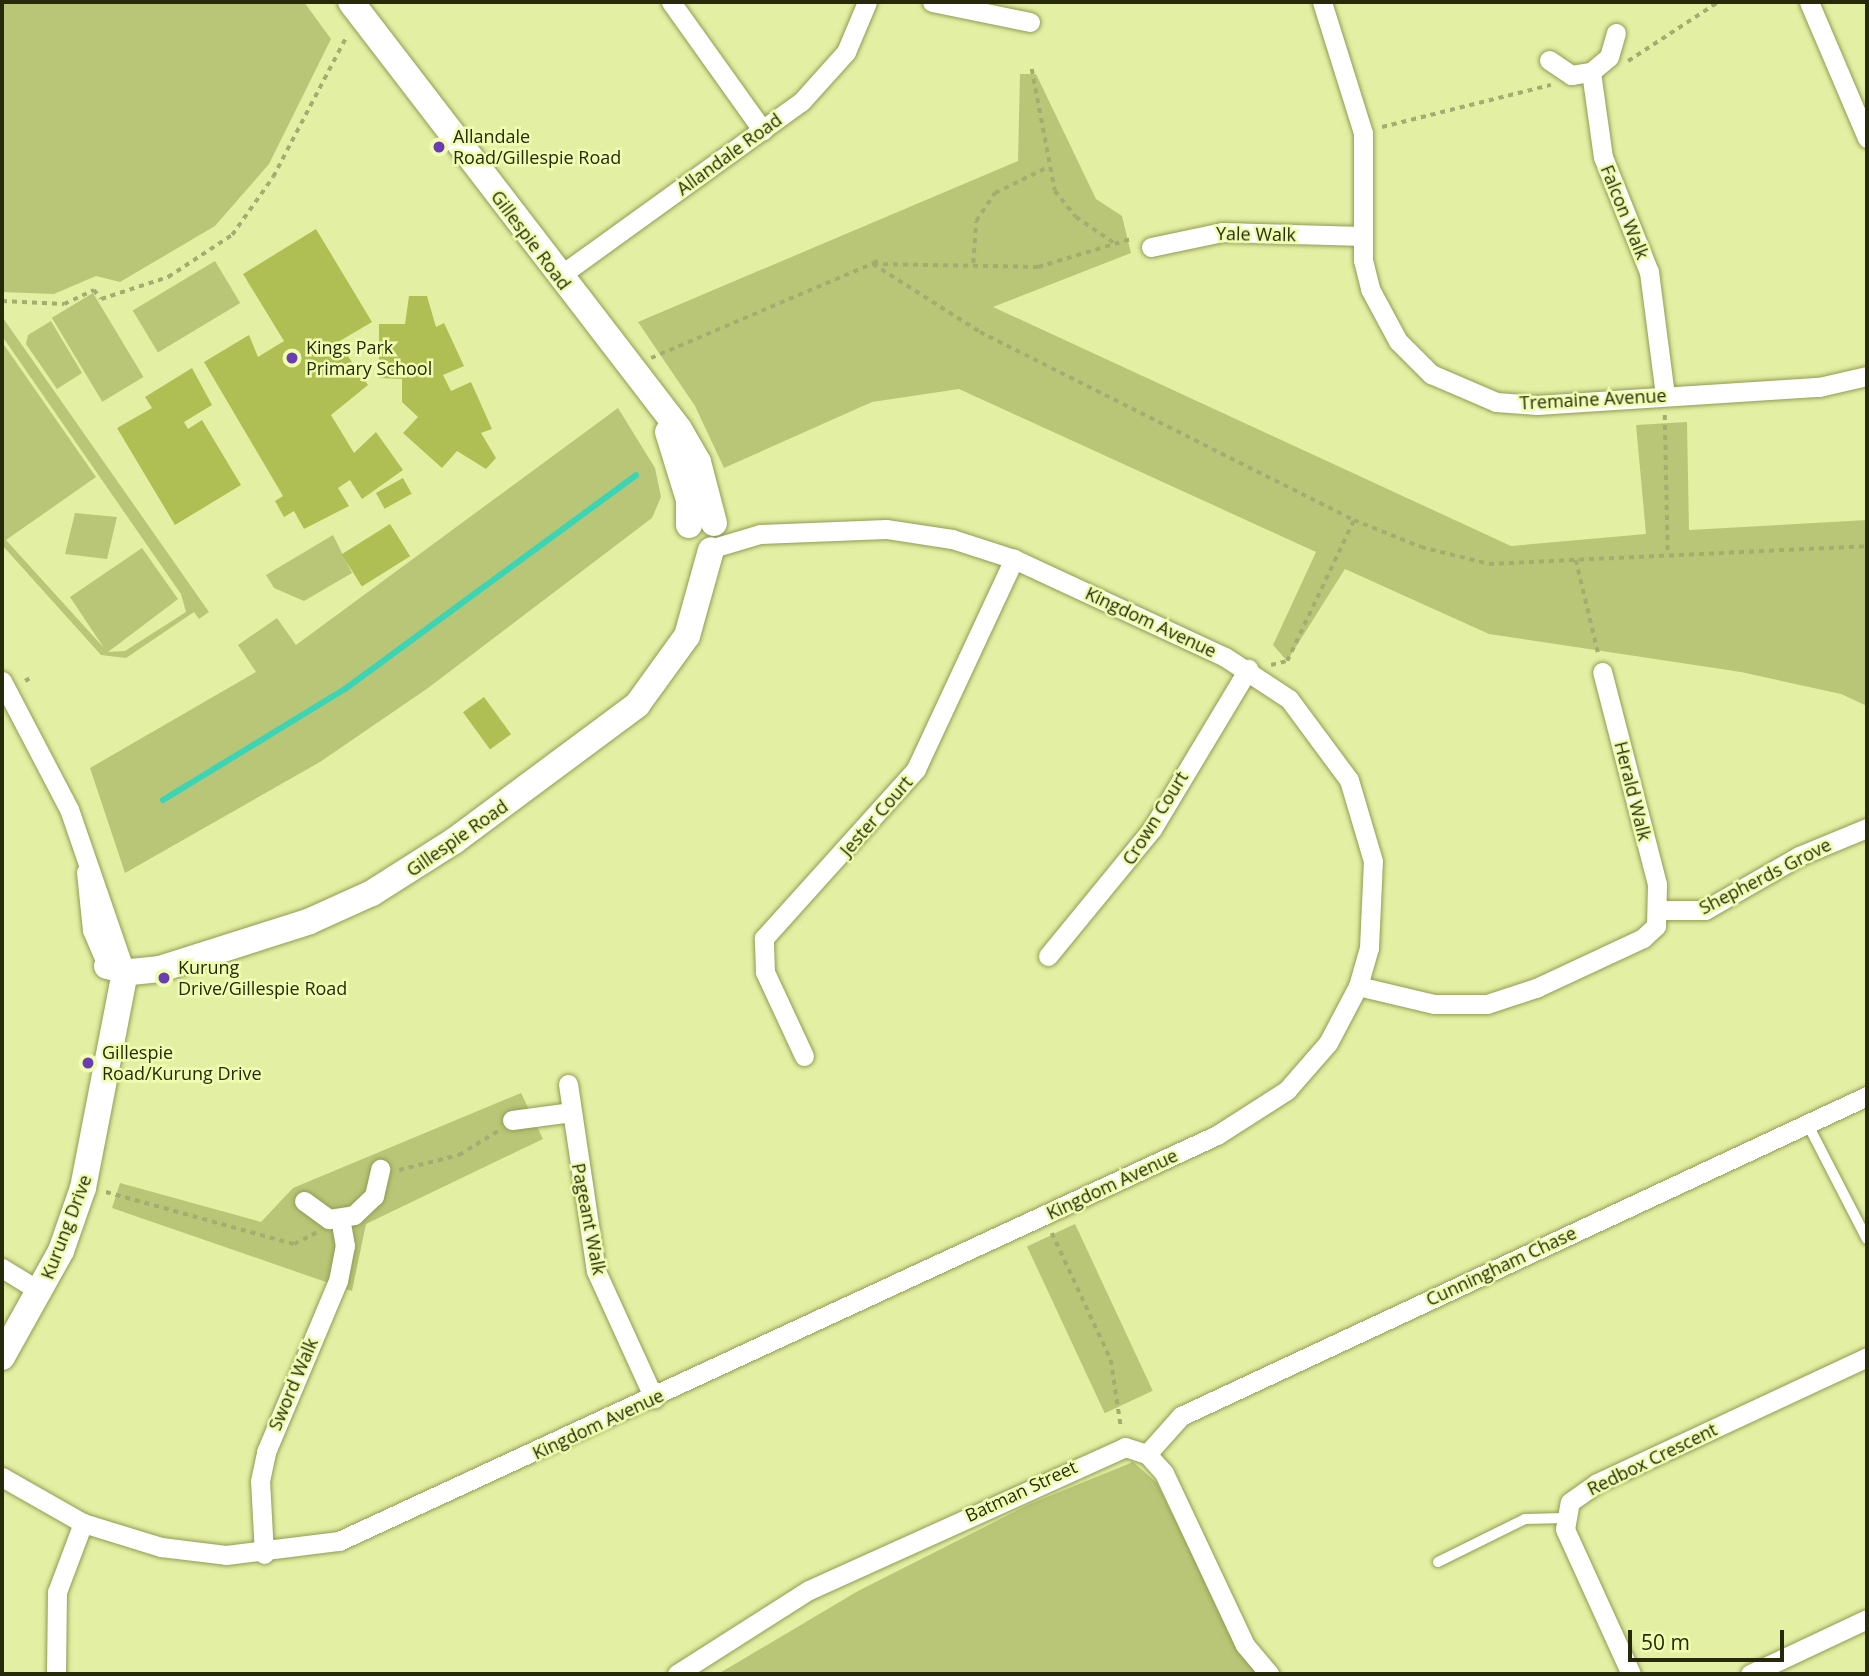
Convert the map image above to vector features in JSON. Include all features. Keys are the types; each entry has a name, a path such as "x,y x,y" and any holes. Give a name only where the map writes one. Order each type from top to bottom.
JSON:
{"street":[{"name":"Gillespie Road","path":"119,965 160,969 202,952 310,921 409,872 618,723 671,659 699,607 706,537 687,492 660,412 351,2"},
{"path":"671,2 763,131"},
{"name":"Allandale Road","path":"558,277 763,131 833,71 867,2"},
{"path":"932,2 1030,22"},
{"name":"Tremaine Avenue","path":"1322,2 1363,133 1363,236 1370,289 1386,324 1415,360 1451,385 1518,404 1819,387 1867,376"},
{"path":"1809,2 1867,138"},
{"path":"1549,60 1571,75 1591,72 1609,57 1616,33"},
{"name":"Falcon Walk","path":"1591,72 1602,157 1649,272 1665,395"},
{"name":"Yale Walk","path":"1144,241 1222,232 1363,236"},
{"name":"Kingdom Avenue","path":"2,1476 83,1523 160,1547 264,1554 380,1526 1043,1216 1265,1108 1328,1044 1358,986 1375,892 1359,806 1337,758 1304,714 1248,669 1014,559 952,539 890,530 706,537"},
{"name":"Jester Court","path":"804,1056 765,972 764,938 916,769 1014,559"},
{"name":"Crown Court","path":"1048,956 1144,839 1248,669"},
{"name":"Herald Walk","path":"1602,671 1661,910"},
{"name":"Kurung Drive","path":"2,681 54,773 85,857 89,915 119,965 104,1086 83,1188 41,1292 2,1357"},
{"name":"Shepherds Grove","path":"1661,910 1705,910 1815,848 1867,828"},
{"path":"1358,986 1434,1004 1487,1004 1643,938 1661,910"},
{"name":"Pageant Walk","path":"568,1084 596,1271 654,1398"},
{"name":"Cunningham Chase","path":"1147,1454 1181,1416 1867,1096"},
{"path":"512,1120 571,1112"},
{"path":"304,1201 329,1219 340,1219 374,1196 380,1169"},
{"name":"Sword Walk","path":"264,1554 260,1492 266,1452 338,1281 345,1246 340,1219"},
{"path":"2,1268 41,1292"},
{"name":"Redbox Crescent","path":"1564,1518 1570,1503 1597,1483 1867,1357"},
{"path":"1125,1447 1147,1454 1164,1474 1245,1645 1269,1674"},
{"name":"Batman Street","path":"677,1674 809,1590 1125,1447"},
{"path":"1564,1518 1631,1674"},
{"path":"55,1674 57,1592 83,1523"},
{"path":"1750,1674 1867,1619"}],"lane":[{"path":"1807,1123 1867,1239"},
{"path":"1438,1562 1517,1522 1564,1518"}],"path":[{"path":"1609,57 1618,64 1630,60 1718,2"},
{"path":"2,301 64,304 94,290 101,299 168,277 232,235 273,177 345,39"},
{"path":"1031,69 1046,168 1064,205 1118,245"},
{"path":"1363,133 1571,75"},
{"path":"973,263 976,221 995,193 1046,168"},
{"path":"873,264 1062,264 1118,245 1144,241"},
{"path":"632,373 668,346 878,261 873,264"},
{"path":"873,264 980,332 1354,520 1489,564 1867,546"},
{"path":"1665,395 1668,554"},
{"path":"1248,669 1287,661 1354,520"},
{"path":"1576,560 1602,671"},
{"path":"380,1169 410,1170 459,1155 512,1120"},
{"path":"83,1188 150,1199 294,1244 340,1219"},
{"path":"1043,1216 1111,1360 1125,1447"}],"green space":[{"path":"2,2 304,2 331,39 269,164 215,226 120,282 96,276 54,294 2,292"},
{"path":"1020,74 1036,74 1096,199 1122,216 1131,253 993,307 1511,546 1646,534 1636,425 1687,422 1689,530 1867,520 1867,706 1841,694 1741,672 1489,634 1345,569 1287,661 1273,645 1316,552 959,389 872,402 724,468 695,406 638,322 1018,161"},
{"path":"215,261 240,303 158,352 133,310"},
{"path":"93,293 143,377 102,402 52,318"},
{"path":"3,318 209,612 199,619 194,612 126,658 101,655 2,545 2,342 96,477 6,540 104,648 70,597 142,548 178,599 108,652 125,651 186,612 181,594 2,336"},
{"path":"51,321 82,373 57,389 26,344 28,335"},
{"path":"618,408 655,468 661,497 652,518 428,688 320,762 125,873 90,768 256,672 238,645 277,618 296,645"},
{"path":"75,513 117,517 107,559 65,554"},
{"path":"333,535 352,573 304,601 274,588 266,575"},
{"path":"521,1093 543,1139 366,1224 352,1291 112,1208 120,1183 261,1222 293,1188"},
{"path":"1075,1224 1153,1391 1105,1413 1027,1246"},
{"path":"1133,1462 1157,1483 1242,1657 1261,1674 718,1674 858,1591 1030,1504"}],"building":[{"path":"316,229 372,322 338,342 368,385 331,415 354,453 376,432 403,470 362,499 350,480 338,488 349,506 304,529 294,511 284,517 275,501 283,496 204,362 249,335 258,357 284,341 243,274"},
{"path":"409,296 427,296 436,327 444,323 464,366 443,375 451,391 471,382 492,429 481,433 496,458 486,469 457,451 442,468 403,433 418,417 402,402 402,379 379,378 379,324 405,324"},
{"path":"192,368 212,405 184,422 188,429 202,420 241,485 175,525 117,428 152,408 145,397"},
{"path":"403,478 412,494 385,509 376,493"},
{"path":"390,524 410,556 362,586 342,554"},
{"path":"484,697 511,734 490,749 463,712"}],"waterway":[{"path":"163,800 345,689 636,475"}],"place":[{"name":"Allandale Road/Gillespie Road","path":"439,147"},
{"name":"Kings Park Primary School","path":"292,358"},
{"name":"Kurung Drive/Gillespie Road","path":"164,978"},
{"name":"Gillespie Road/Kurung Drive","path":"88,1063"}]}
